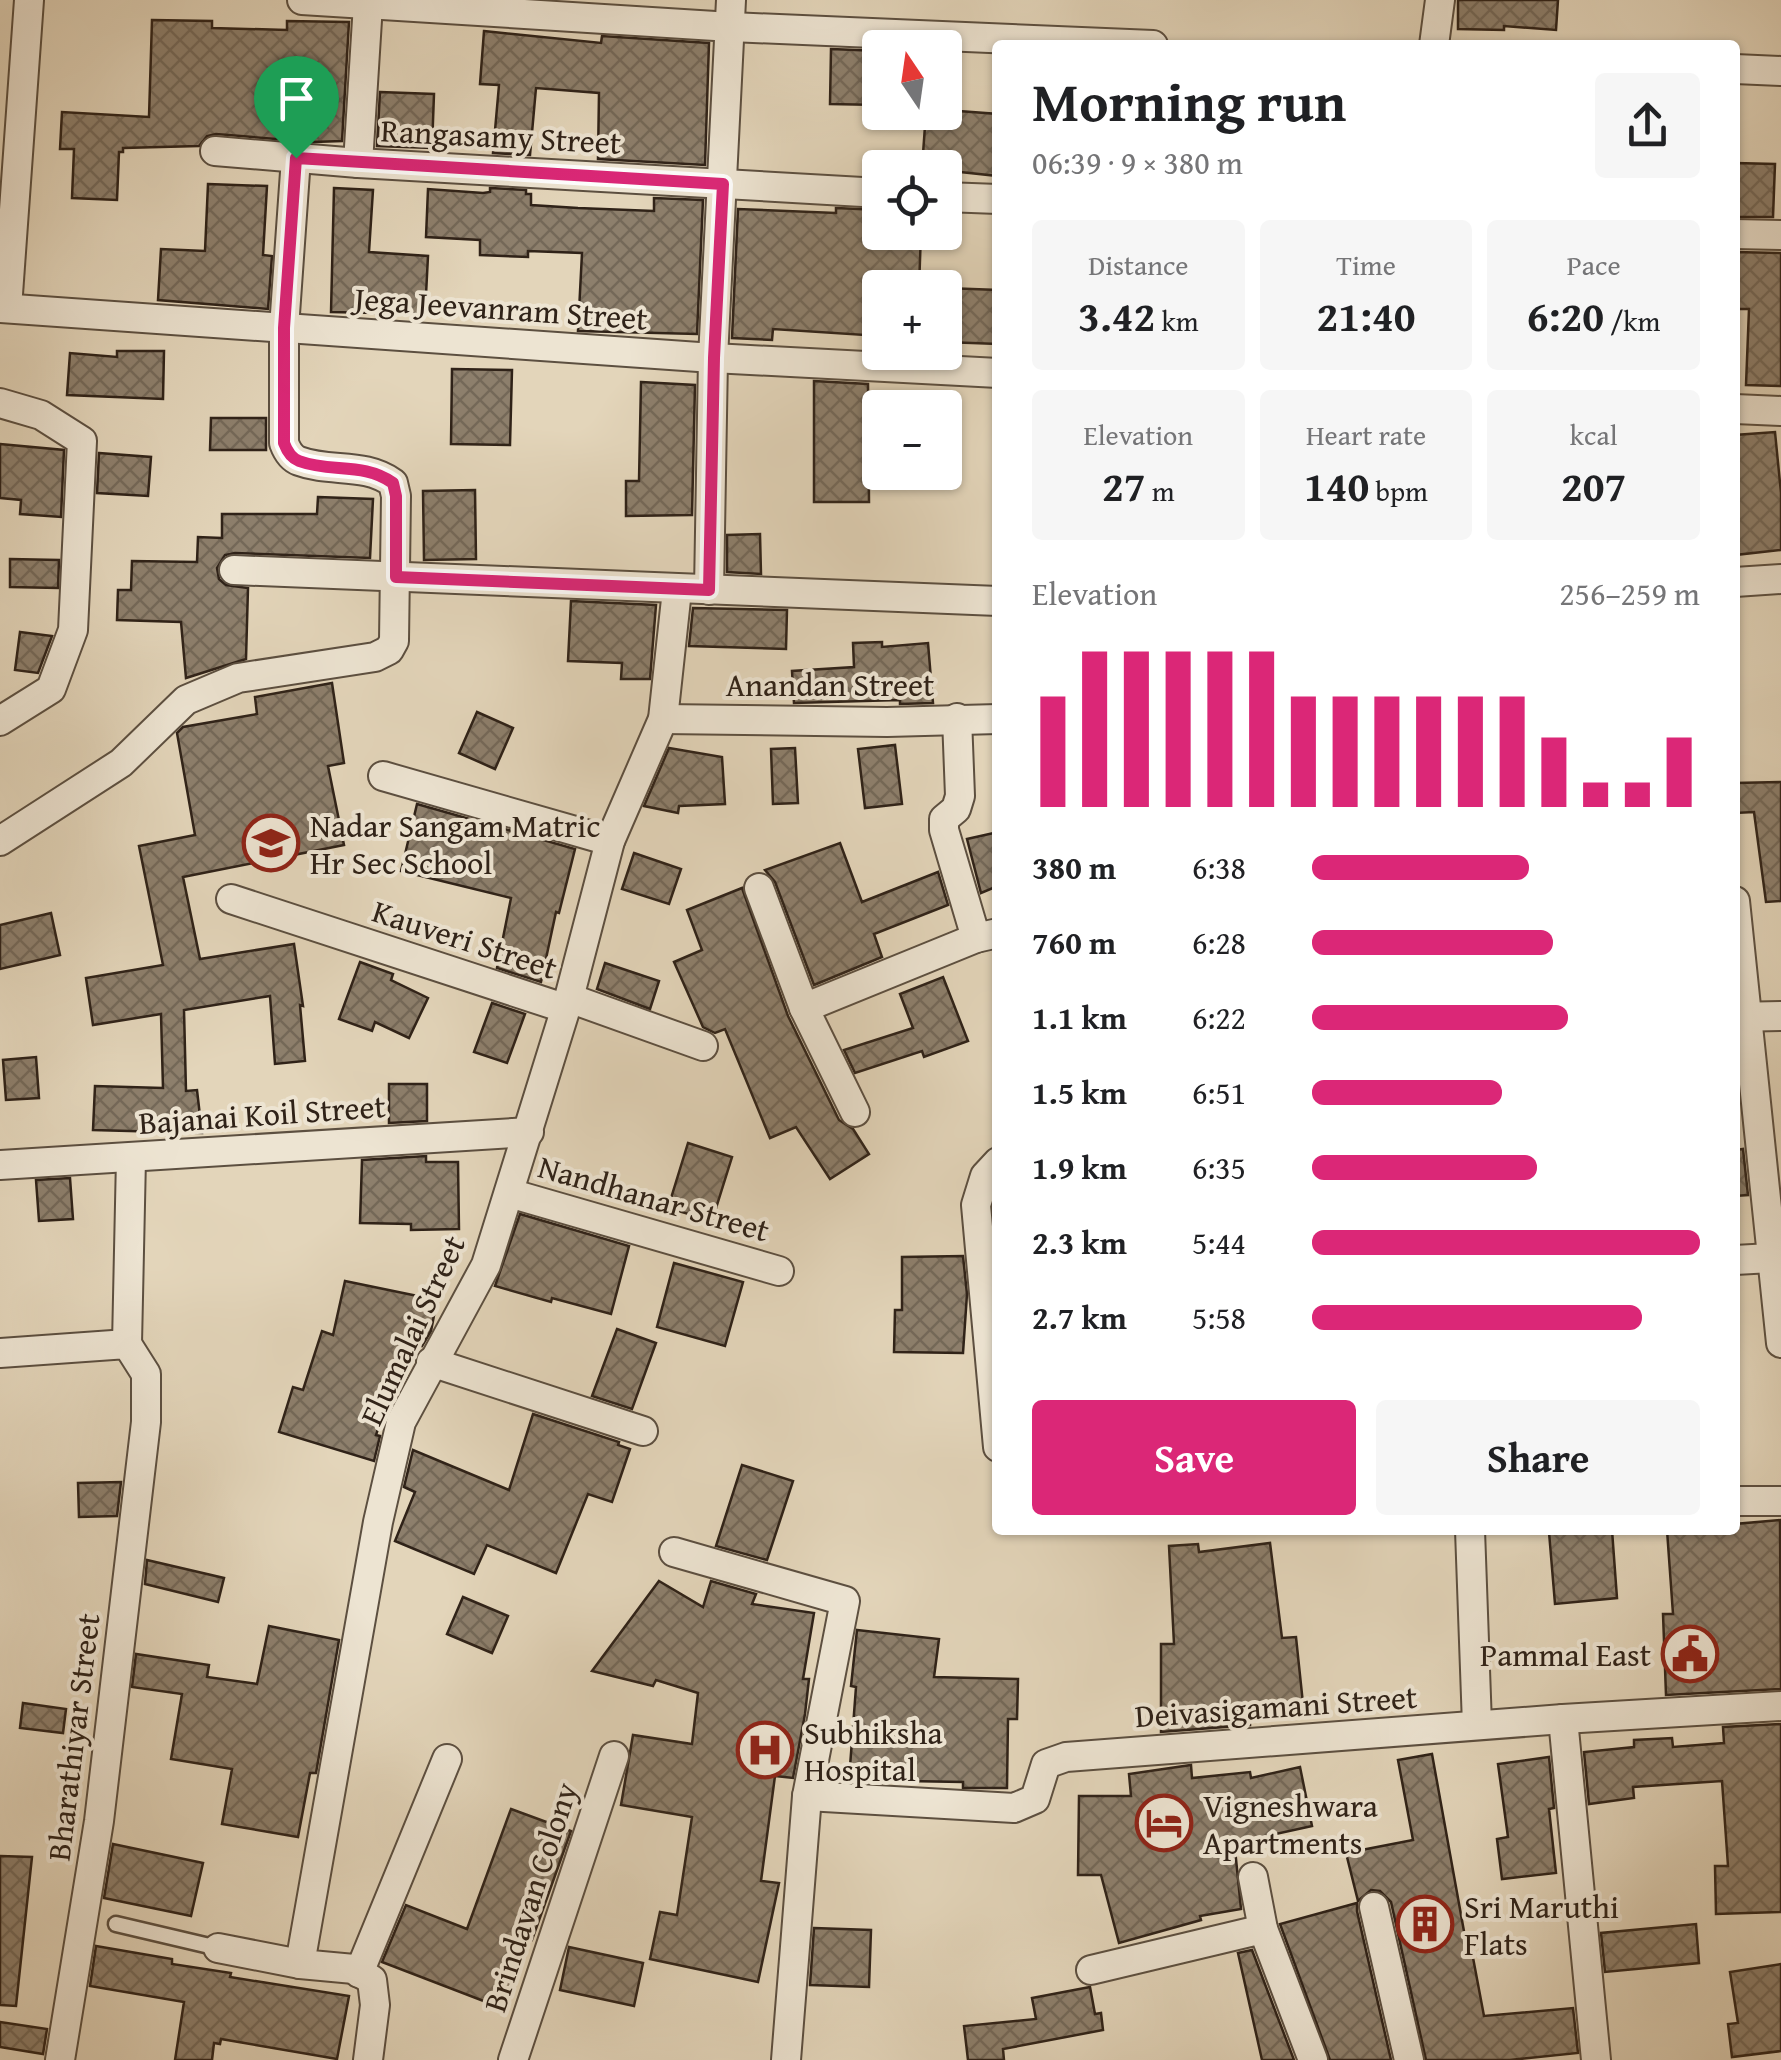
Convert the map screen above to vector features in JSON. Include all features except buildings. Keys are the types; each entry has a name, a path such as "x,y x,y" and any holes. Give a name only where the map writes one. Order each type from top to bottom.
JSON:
{"street":[{"path":"4,308 29,0"},
{"path":"302,0 731,14 1085,40"},
{"path":"1435,40 1440,0"},
{"path":"358,163 368,4"},
{"path":"709,590 714,358 731,14"},
{"path":"1740,70 1781,71"},
{"name":"Rangasamy Street","path":"215,151 862,192"},
{"path":"0,841 121,763 186,700 238,678 375,657 389,650 394,641 393,483 360,468 297,461 288,454 284,443 284,328 296,158"},
{"path":"962,197 992,199"},
{"path":"1740,234 1781,236"},
{"name":"Jega Jeevanram Street","path":"4,308 714,358 992,373"},
{"path":"0,403 41,415 82,441 73,630 51,688 0,721"},
{"path":"1740,409 1781,411"},
{"path":"234,570 992,601"},
{"path":"1740,582 1781,579"},
{"name":"Elumalai Street","path":"300,1964 378,1522 401,1422 486,1264 529,1132 610,841 662,718 677,590"},
{"name":"Anandan Street","path":"662,718 886,722 992,718"},
{"path":"804,1008 986,936 944,830 944,819 956,808 960,796 956,718"},
{"path":"382,776 610,841"},
{"path":"759,888 804,1008 855,1112"},
{"name":"Kauveri Street","path":"231,898 703,1046"},
{"path":"1781,1016 1741,1017 1769,1121 1772,1258 1781,1342"},
{"name":"Bajanai Koil Street","path":"0,1165 529,1132"},
{"path":"0,1353 126,1344 130,1158"},
{"path":"992,1168 985,1176 976,1204 992,1381"},
{"name":"Nandhanar Street","path":"509,1193 779,1271"},
{"path":"1740,1260 1772,1258"},
{"name":"Bharathiyar Street","path":"60,2060 99,1822 146,1422 146,1374 126,1344"},
{"path":"431,1362 642,1432"},
{"path":"1740,1501 1781,1500"},
{"path":"1470,1535 1477,1726"},
{"path":"674,1552 845,1601 807,1796 786,2060"},
{"name":"Deivasigamani Street","path":"807,1796 1014,1808 1036,1800 1046,1764 1066,1757 1781,1706"},
{"path":"1562,1719 1596,2060"},
{"name":"Brindavan Colony","path":"512,2060 614,1756"},
{"path":"359,1972 448,1759"},
{"path":"1252,1877 1263,1929 1313,2060"},
{"path":"1374,1907 1409,2060"},
{"path":"1091,1970 1263,1929"},
{"path":"218,1948 359,1972 372,1980 375,2005 368,2060"}],"lane":[{"path":"116,1924 218,1948"}],"place":[{"name":"Nadar Sangam Matric Hr Sec School","path":"271,843"},
{"name":"Pammal East","path":"1690,1654"},
{"name":"Subhiksha Hospital","path":"765,1750"},
{"name":"Vigneshwara Apartments","path":"1164,1823"},
{"name":"Sri Maruthi Flats","path":"1425,1924"}],"route":[{"path":"296,158 723,184 709,590 396,577 393,483 360,468 297,461 288,454 284,443 284,328 296,158"}]}
